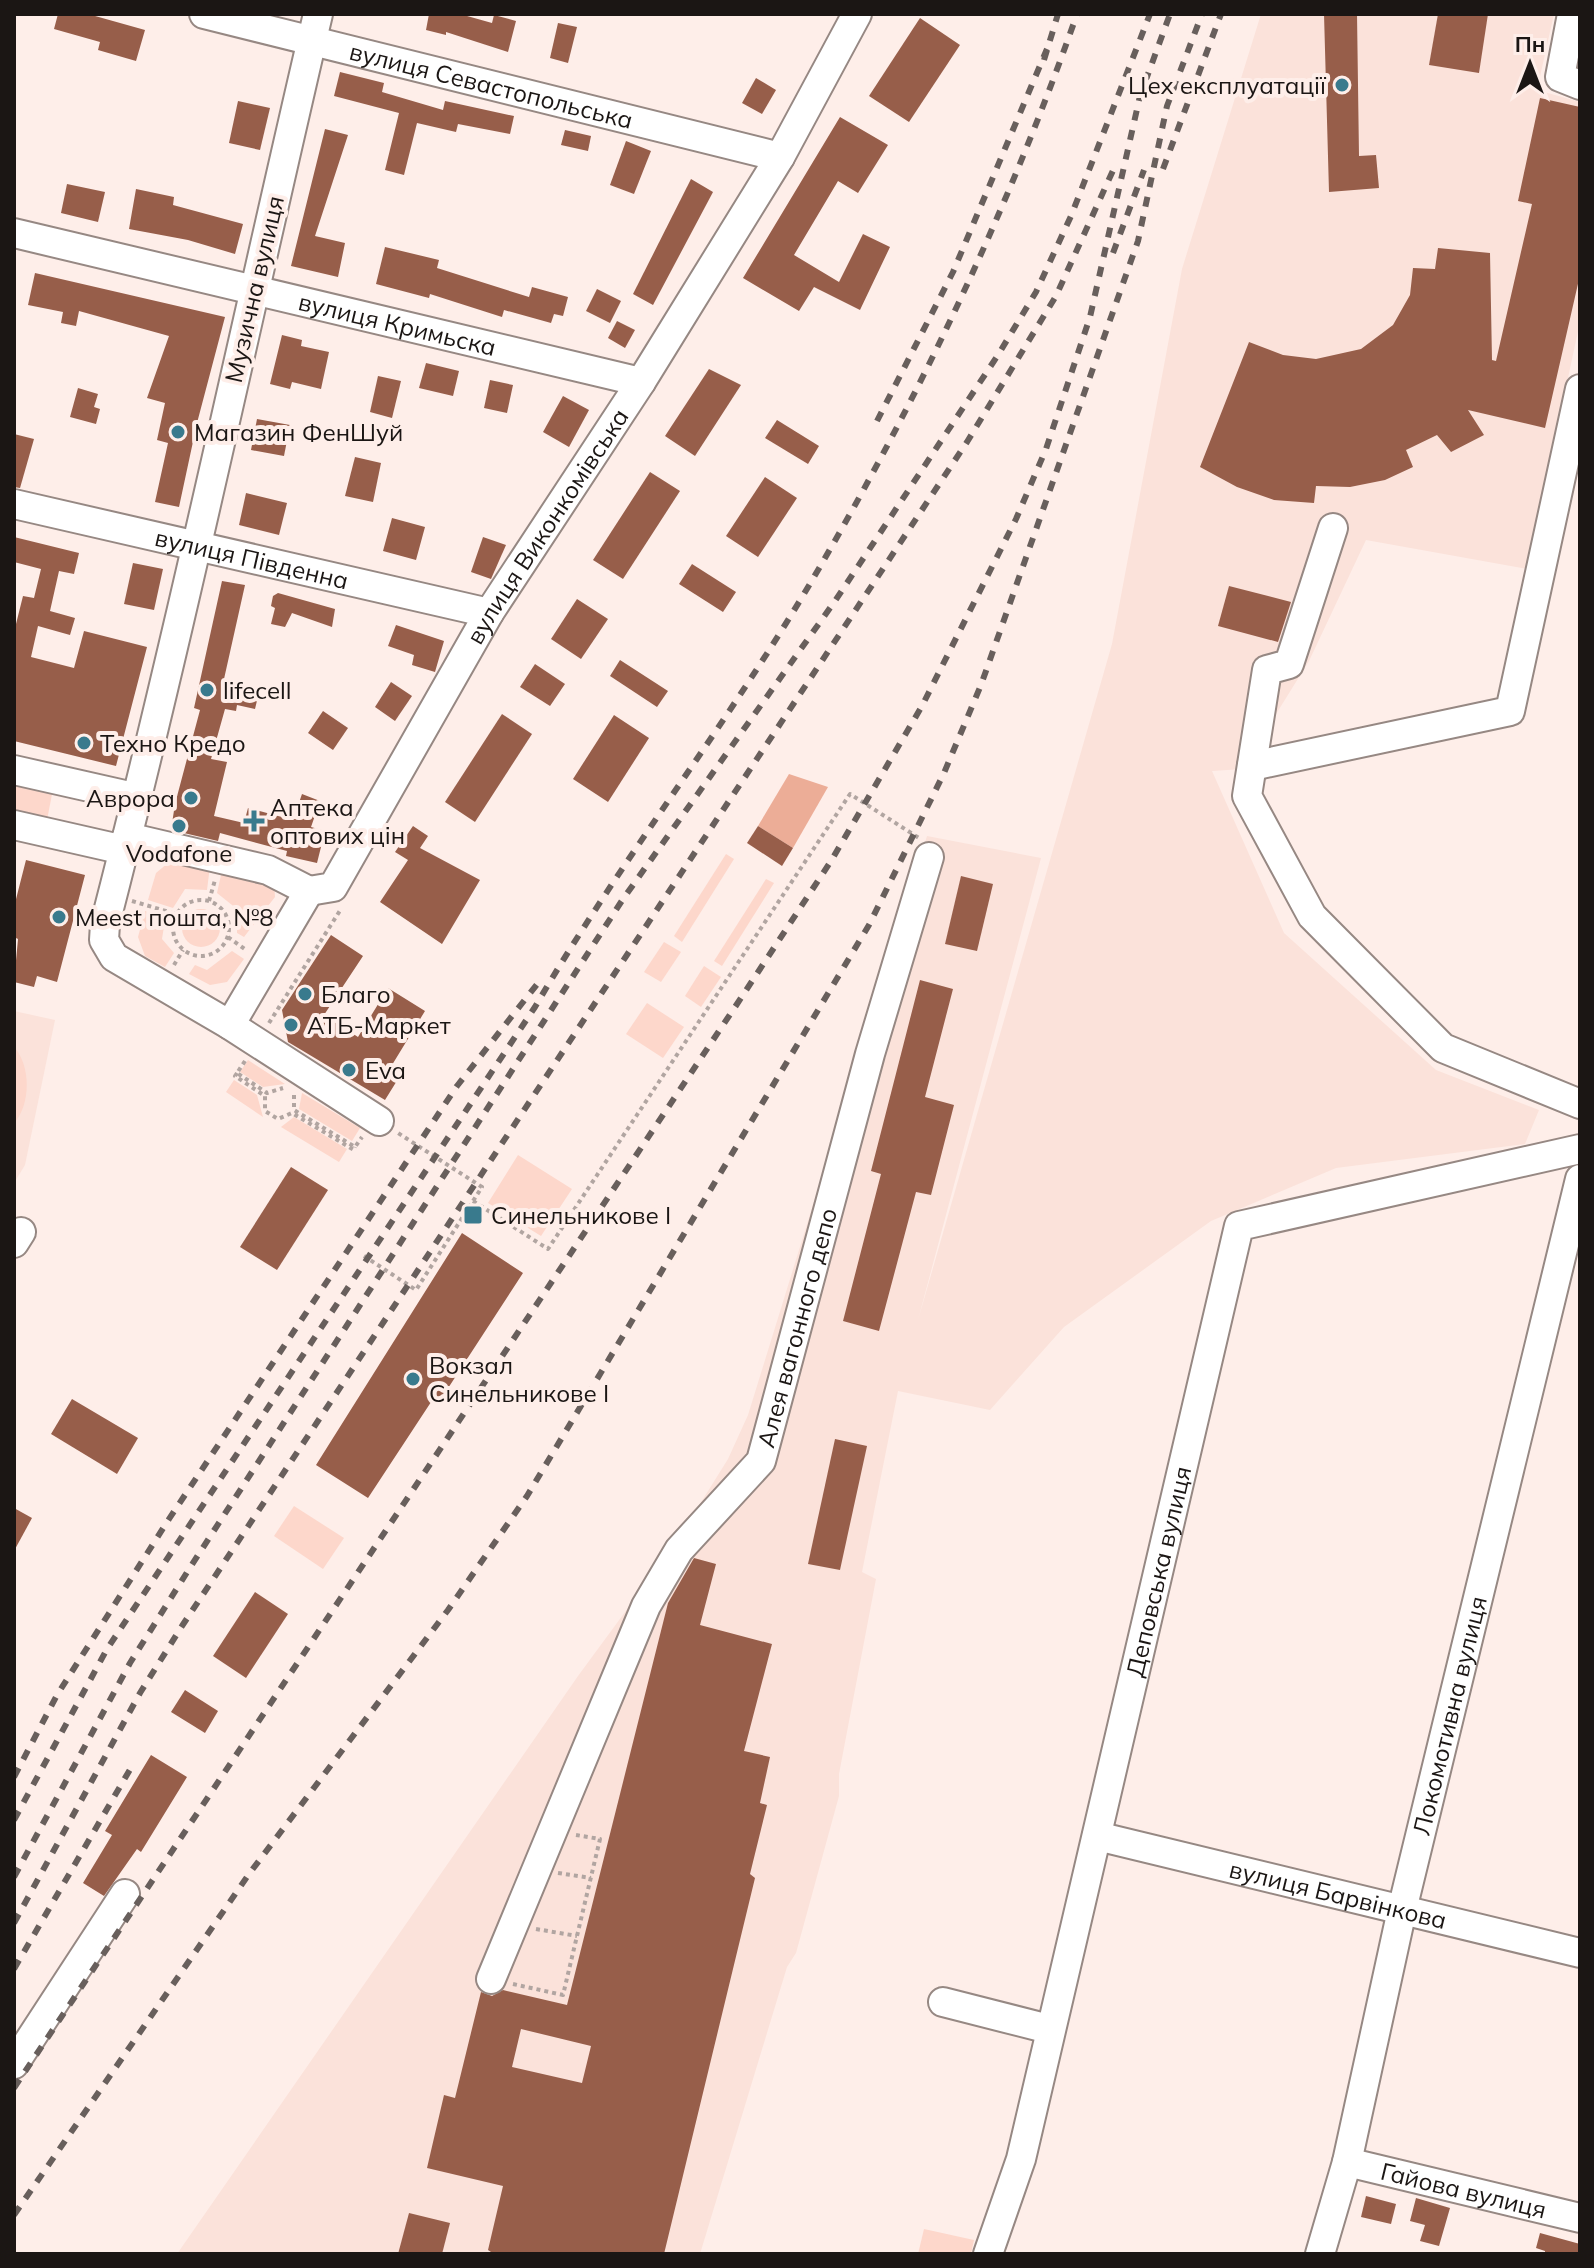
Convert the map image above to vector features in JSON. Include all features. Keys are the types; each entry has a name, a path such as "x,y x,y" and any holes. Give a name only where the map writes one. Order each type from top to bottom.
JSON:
{"street":[{"name":"вулиця Севастопольська","path":"204,14 315,27 780,157"},
{"name":"вулиця Виконкомівська","path":"230,1025 321,889 489,613 641,382 780,157 857,14"},
{"path":"1570,81 1572,14"},
{"name":"Музична вулиця","path":"315,27 253,288 199,547 112,895 104,940 114,957 230,1025 376,1120"},
{"name":"вулиця Кримьска","path":"14,233 641,382"},
{"path":"1252,766 1510,711 1580,389"},
{"name":"вулиця Південна","path":"14,504 489,613"},
{"path":"1333,528 1289,664 1267,670 1247,796 1312,916 1443,1048 1580,1104"},
{"path":"14,770 138,798"},
{"path":"14,825 268,870 321,889"},
{"name":"Алея вагонного депо","path":"491,1979 646,1606 679,1550 761,1461 870,1054 929,857"},
{"name":"Деповська вулиця","path":"988,2254 1021,2159 1239,1226 1580,1149"},
{"name":"Локомотивна вулиця","path":"1320,2254 1347,2162 1402,1910 1580,1179"},
{"name":"вулиця Барвінкова","path":"1097,1836 1580,1953"},
{"path":"14,2064 125,1894"},
{"path":"943,2002 1049,2029"},
{"name":"Гайова вулиця","path":"1347,2162 1580,2218"}],"path":[{"path":"473,1201 548,1249 850,794 932,846 929,857"},
{"path":"321,889 343,906 235,1076 265,1096 265,1111 278,1119 292,1113 354,1150 376,1120 482,1187 416,1290 364,1256"},
{"path":"112,895 176,914"},
{"path":"200,900 218,905 224,911 230,929 224,946 209,956 191,955 183,950 173,934 176,914 182,907 200,900"},
{"path":"237,1073 267,1093 282,1087 294,1095 294,1110 355,1147"},
{"path":"491,1979 563,1995 600,1839 553,1831"},
{"path":"537,1870 591,1878"},
{"path":"514,1924 577,1936"}],"shaded area":[{"path":"1261,14 1554,14 1537,90 1580,102 1580,322 1527,569 1366,540 1309,661 1242,769 1212,771 1284,933 1436,1070 1539,1110 1525,1144 1336,1168 1211,1221 1064,1327 990,1410 898,1391 862,1572 876,1579 839,1774 839,1796 796,1953 787,1967 700,2254 177,2254 578,1676 675,1544 728,1459 748,1415 927,836 1041,858 918,1320 1112,644 1182,269"},
{"path":"789,774 828,787 793,848 758,826"},
{"path":"14,780 53,789 47,820 14,812"},
{"path":"726,854 734,859 682,942 674,936"},
{"path":"174,858 210,866 207,890 185,889 173,908 148,900 156,873"},
{"path":"223,866 274,883 275,897 244,937 237,933 237,909 217,893"},
{"path":"766,879 774,883 722,966 714,961"},
{"path":"201,909 215,914 220,928 215,942 201,947 187,942 182,928 187,914"},
{"path":"145,911 165,920 162,939 174,953 165,967 145,956 138,937"},
{"path":"664,942 681,952 661,982 644,972"},
{"path":"232,951 244,959 227,982 210,985 189,974 195,965 207,970"},
{"path":"704,966 721,977 701,1007 685,996"},
{"path":"647,1003 684,1027 663,1058 626,1034"},
{"path":"14,1011 55,1020 25,1165 14,1183"},
{"path":"14,1047 24,1064 27,1085 24,1106 14,1123"},
{"path":"248,1060 285,1084 263,1087 240,1072"},
{"path":"234,1080 257,1095 263,1117 226,1092"},
{"path":"302,1093 360,1128 352,1141 299,1109"},
{"path":"294,1117 347,1149 339,1162 281,1127"},
{"path":"518,1155 572,1189 541,1236 488,1203"},
{"path":"294,1506 344,1538 323,1569 274,1536"},
{"path":"924,2229 974,2240 971,2254 918,2254"}],"building":[{"path":"58,14 88,14 145,30 136,61 98,50 100,42 54,29"},
{"path":"429,14 460,14 492,23 494,15 516,21 508,52 446,32 446,35 426,30"},
{"name":"Цех експлуатації","path":"1324,14 1357,14 1359,156 1376,155 1379,188 1329,192"},
{"path":"1438,14 1488,14 1479,73 1429,65"},
{"path":"920,18 960,45 909,122 869,96"},
{"path":"558,23 577,27 568,63 550,58"},
{"path":"340,72 384,83 382,92 443,110 445,101 514,116 510,134 458,124 456,132 417,123 404,175 385,170 399,113 334,96"},
{"path":"756,78 776,90 762,114 742,103"},
{"path":"1540,98 1580,107 1580,275 1545,428 1468,410 1484,435 1451,452 1437,435 1406,450 1413,467 1385,480 1350,487 1316,486 1314,503 1274,500 1237,487 1200,467 1249,342 1283,355 1316,359 1361,349 1393,325 1410,295 1413,268 1435,269 1438,248 1490,253 1492,360 1496,361 1532,204 1518,201"},
{"path":"238,101 270,108 260,150 229,143"},
{"path":"840,117 888,145 858,193 838,181 794,255 839,282 863,234 890,247 860,310 814,287 799,311 743,278"},
{"path":"325,129 348,135 315,236 345,243 338,277 291,266"},
{"path":"565,130 591,136 588,151 561,145"},
{"path":"626,141 651,151 634,194 610,185"},
{"path":"691,179 713,192 653,305 633,294"},
{"path":"67,184 105,192 98,222 61,213"},
{"path":"136,189 174,197 173,205 243,224 235,254 188,240 129,229"},
{"path":"385,247 439,260 437,268 529,297 532,287 568,297 563,316 554,314 551,323 504,310 502,317 430,294 429,298 376,284"},
{"path":"35,273 225,317 179,507 155,502 168,443 157,440 165,403 147,398 169,336 79,311 76,326 61,323 63,312 28,305"},
{"path":"597,289 621,301 610,323 586,311"},
{"path":"617,321 635,330 625,348 608,338"},
{"path":"282,335 302,340 301,346 329,352 321,389 292,382 290,389 270,384"},
{"path":"426,363 459,371 453,396 419,388"},
{"path":"709,369 741,385 695,456 665,436"},
{"path":"378,376 401,381 392,418 370,412"},
{"path":"490,380 513,385 507,413 484,408"},
{"path":"78,388 98,394 94,407 100,409 96,424 70,417"},
{"path":"563,396 589,410 569,447 543,432"},
{"path":"257,419 290,425 284,456 251,450"},
{"path":"777,420 819,446 808,464 765,438"},
{"path":"14,434 34,439 20,488 14,487"},
{"path":"355,457 381,463 373,502 345,496"},
{"path":"650,472 680,491 623,579 593,560"},
{"path":"765,477 797,498 758,557 726,536"},
{"path":"246,493 287,503 279,535 239,525"},
{"path":"392,518 425,527 416,560 383,551"},
{"path":"14,537 79,553 74,574 59,571 50,611 75,618 70,635 38,626 31,657 74,668 84,631 147,647 116,766 14,741 14,632 23,596 34,598 41,569 14,562"},
{"path":"483,537 506,545 491,579 471,572"},
{"path":"133,563 163,569 154,610 124,604"},
{"path":"692,564 736,592 723,612 679,584"},
{"path":"222,581 245,585 224,679 260,688 255,709 237,705 236,711 225,709 211,759 227,762 214,816 244,823 248,808 293,820 302,794 320,801 311,827 325,831 317,863 286,856 287,851 220,833 218,841 171,830 200,710 194,708"},
{"path":"1229,586 1291,602 1278,642 1218,626"},
{"path":"278,593 335,609 332,627 292,613 285,627 271,624 275,608 271,606 273,596"},
{"path":"577,599 608,619 581,659 551,639"},
{"path":"396,625 444,641 435,672 412,665 414,655 388,646"},
{"path":"620,660 668,691 657,707 610,676"},
{"path":"535,664 565,684 550,706 520,687"},
{"path":"391,682 412,696 395,721 375,707"},
{"path":"323,711 348,728 333,750 308,733"},
{"path":"502,714 532,734 475,822 445,802"},
{"path":"614,715 649,738 608,802 573,779"},
{"path":"413,826 428,836 420,848 480,880 442,944 380,902 408,860 395,852"},
{"path":"758,826 793,848 782,866 747,843"},
{"path":"26,860 85,875 57,982 37,976 34,987 14,982 18,939 14,937 14,907"},
{"path":"961,876 993,884 977,951 945,944"},
{"path":"331,935 363,956 324,1015 358,1037 388,988 425,1011 392,1065 403,1071 385,1100 288,1042 282,1010"},
{"path":"920,980 953,989 925,1097 954,1105 931,1195 916,1192 879,1331 843,1321 881,1174 871,1171"},
{"path":"291,1167 328,1190 277,1270 240,1247"},
{"name":"Вокзал Синельникове І","path":"462,1233 523,1273 441,1399 435,1396 368,1498 316,1465"},
{"path":"72,1399 138,1438 117,1474 51,1434"},
{"path":"835,1439 867,1446 840,1570 808,1564"},
{"path":"14,1508 32,1518 14,1551"},
{"path":"694,1558 716,1564 700,1625 772,1644 744,1751 770,1757 760,1803 767,1805 750,1874 755,1878 664,2254 494,2254 488,2250 503,2186 427,2168 444,2095 455,2098 481,1992 492,1996 503,1990 567,2005 668,1603","holes":["521,2029 591,2046 582,2083 512,2067"]},
{"path":"255,1592 288,1614 246,1678 213,1656"},
{"path":"185,1690 218,1711 205,1733 171,1712"},
{"path":"151,1755 187,1777 141,1852 137,1849 104,1896 83,1883 112,1835 105,1831"},
{"path":"1366,2196 1396,2204 1391,2224 1361,2217"},
{"path":"1416,2198 1450,2208 1439,2246 1420,2241 1425,2225 1410,2221"},
{"path":"409,2213 450,2223 442,2254 398,2254"},
{"path":"1540,2233 1580,2244 1580,2254 1545,2254 1545,2251 1536,2248"}],"railway":[{"path":"1044,60 1058,14"},
{"path":"14,1820 107,1649 535,1007 811,582 888,445 958,304 1021,161 1077,14"},
{"path":"14,1877 130,1663 191,1566 623,899 835,601 998,355 1036,292 1071,216 1150,14"},
{"path":"14,2088 831,861 922,706 1016,519 1046,449 1090,317 1140,96 1170,14"},
{"path":"14,2215 249,1874 448,1610 527,1496 869,925 944,773 981,685 1138,241 1167,106 1202,14"},
{"path":"1163,169 1221,14"},
{"path":"877,421 953,272 1047,49"},
{"path":"14,1923 140,1693 182,1626 967,442 1056,296 1115,166"},
{"path":"1113,253 1144,170"},
{"path":"14,1777 57,1695 169,1519 457,1086 538,983"},
{"path":"14,1969 132,1766"}],"place":[{"name":"Цех експлуатації","path":"1342,85"},
{"name":"Магазин ФенШуй","path":"178,432"},
{"name":"lifecell","path":"207,690"},
{"name":"Техно Кредо","path":"84,743"},
{"name":"Аврора","path":"191,798"},
{"name":"Аптека оптових цін","path":"254,821"},
{"name":"Vodafone","path":"179,826"},
{"name":"Meest пошта, №8","path":"59,917"},
{"name":"Благо","path":"305,994"},
{"name":"АТБ-Маркет","path":"291,1025"},
{"name":"Eva","path":"349,1070"},
{"name":"Синельникове І","path":"473,1215"},
{"name":"Вокзал Синельникове І","path":"413,1379"}]}
